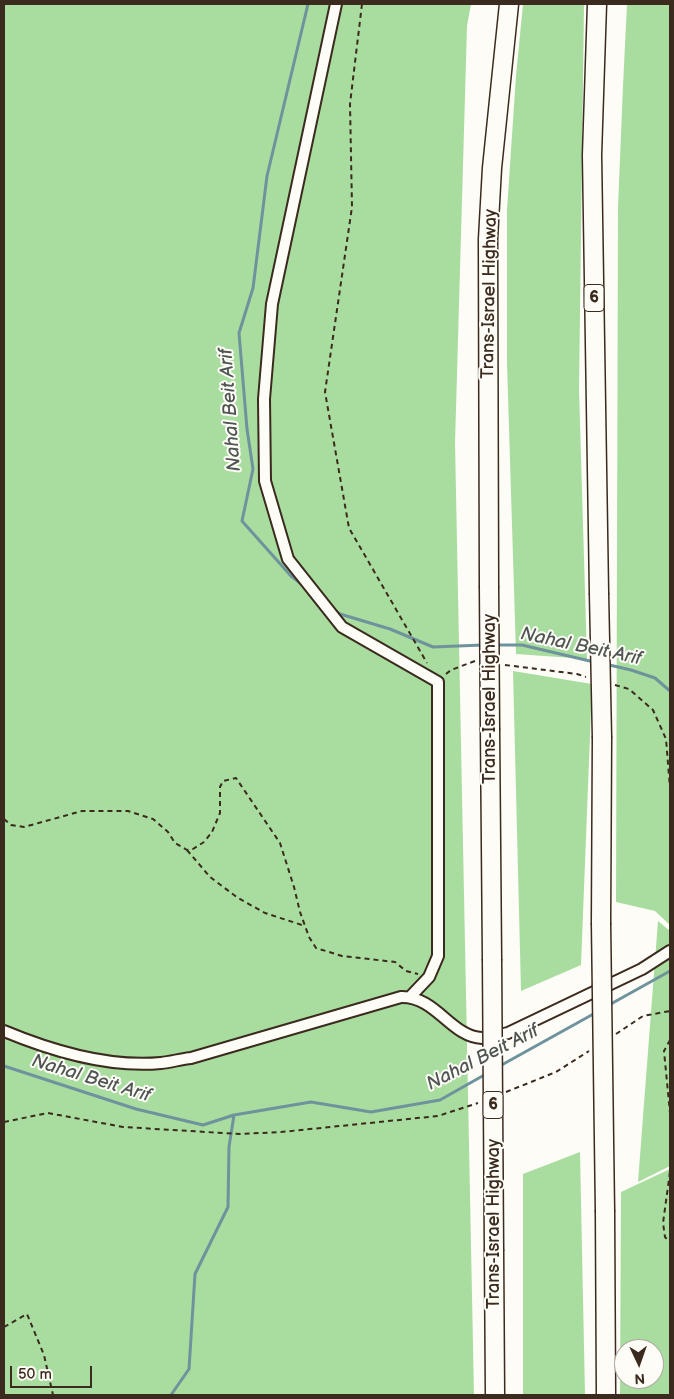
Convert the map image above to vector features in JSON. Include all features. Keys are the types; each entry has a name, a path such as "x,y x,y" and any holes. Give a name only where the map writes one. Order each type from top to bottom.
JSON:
{"highway":[{"name":"Trans-Israel Highway","path":"495,1395 488,239 492,168 510,4"},
{"name":"6","path":"597,4 592,155 602,738 601,924 606,1395"}],"street":[{"path":"336,4 272,304 264,399 265,481 288,559 342,627 438,682 438,956 429,976 410,997"},
{"path":"4,1031 81,1057 125,1063 160,1063 192,1058 410,997 433,1008 467,1035 480,1038 493,1037 508,1033 642,969 670,951"}],"path":[{"path":"362,4 350,104 352,207 325,392 349,528 438,682 451,670 476,661"},
{"path":"504,664 585,676"},
{"path":"612,684 629,689 653,710 666,739 670,788"},
{"path":"187,850 193,849 204,842 212,832 220,813 220,787 223,781 236,778 280,843 300,912 309,937 316,948 342,956 395,962 406,971 429,976"},
{"path":"4,819 11,825 24,827 82,811 128,811 153,819 168,832 175,843 187,850 210,877 238,898 265,913 305,926"},
{"path":"612,1036 643,1016 670,1011"},
{"path":"670,1040 664,1051 670,1113"},
{"path":"502,1094 556,1072 596,1047"},
{"path":"4,1122 48,1112 123,1127 240,1134 281,1132 438,1116 484,1101"},
{"path":"670,1172 663,1223 665,1237 670,1242"},
{"path":"4,1327 27,1314 44,1355 53,1395"}],"green space":[{"path":"4,4 471,4 467,26 455,443 474,1395 4,1395"},
{"path":"523,4 584,4 579,389 587,659 516,654 507,363 507,210"},
{"path":"627,4 670,4 670,925 655,911 616,902 618,207"},
{"path":"513,671 592,684 581,965 521,991"},
{"path":"658,921 670,931 670,1166 638,1182"},
{"path":"580,1152 585,1395 523,1395 523,1174"},
{"path":"670,1169 670,1395 620,1395 620,1389 664,1389 664,1339 620,1339 621,1192"}],"waterway":[{"name":"Nahal Beit Arif","path":"304,586 291,576 242,521 253,469 247,429 239,333 253,288 267,176 308,4"},
{"name":"Nahal Beit Arif","path":"334,610 340,614 390,629 433,647 483,645"},
{"name":"Nahal Beit Arif","path":"495,645 522,645 594,662"},
{"name":"Nahal Beit Arif","path":"605,664 655,678 670,691"},
{"name":"Nahal Beit Arif","path":"609,1005 670,971"},
{"name":"Nahal Beit Arif","path":"498,1067 597,1012"},
{"name":"Nahal Beit Arif","path":"4,1066 136,1109 203,1125 234,1115 311,1102 371,1112 440,1100 486,1074"},
{"path":"171,1395 189,1369 195,1274 228,1207 229,1147 234,1115"}]}
